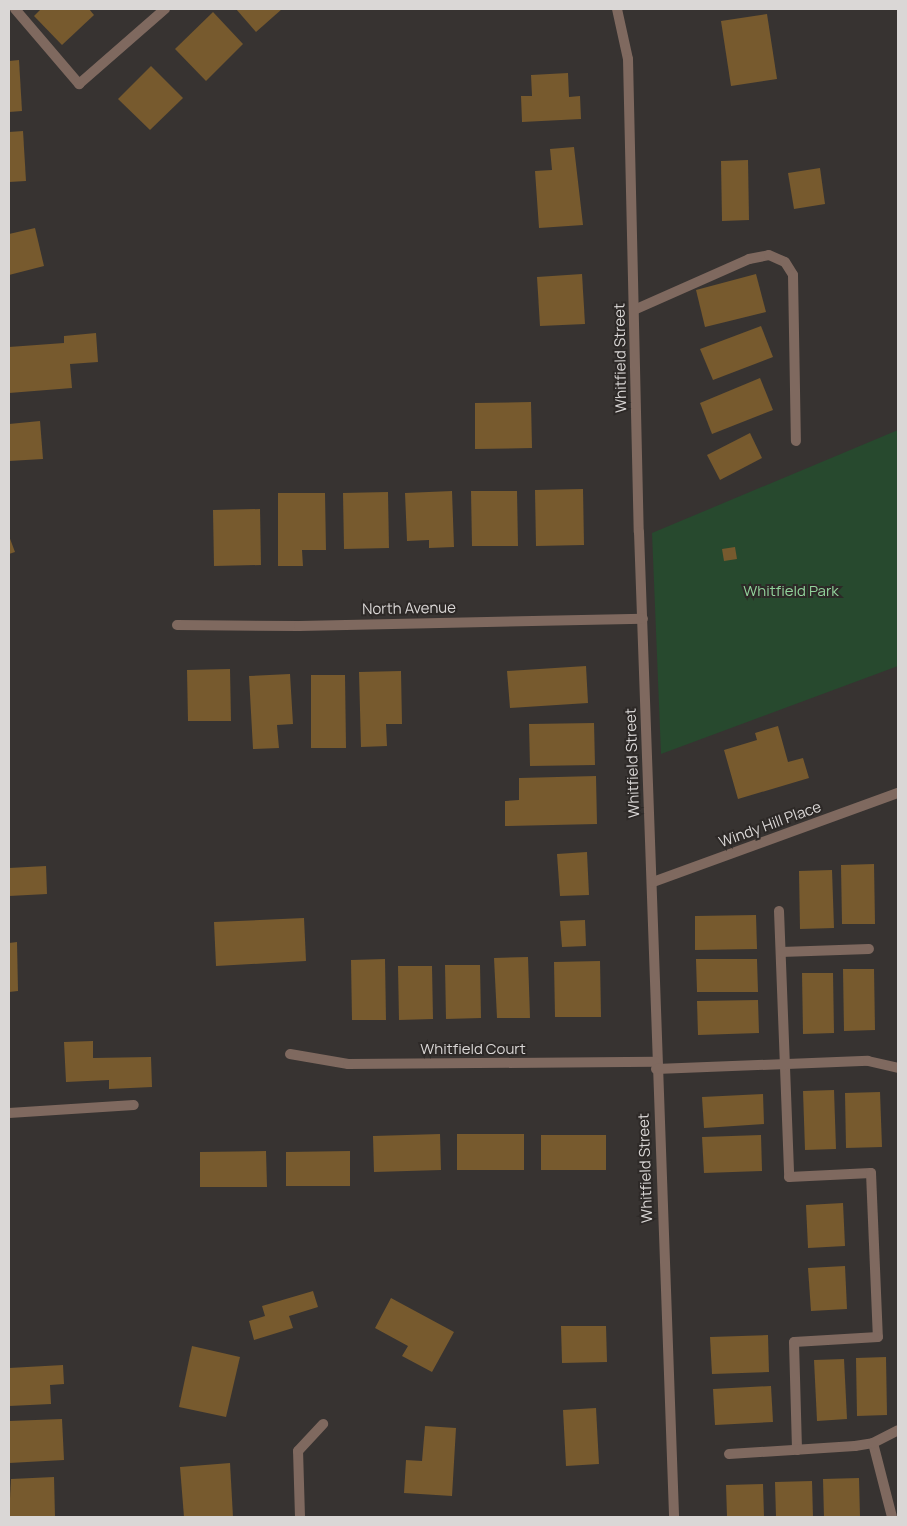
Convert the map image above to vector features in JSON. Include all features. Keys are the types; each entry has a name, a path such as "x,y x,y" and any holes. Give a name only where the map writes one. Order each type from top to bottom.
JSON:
{"street":[{"path":"15,9 80,84 165,9"},
{"name":"Whitfield Street","path":"617,9 628,59 643,619 653,882 656,1066 674,1517"},
{"path":"634,310 749,259 769,255 785,262 794,275 796,441"},
{"name":"North Avenue","path":"177,625 299,626 643,619"},
{"name":"Windy Hill Place","path":"653,882 898,793"},
{"path":"779,911 789,1177 871,1173 878,1337 794,1342 797,1450"},
{"path":"781,952 869,949"},
{"name":"Whitfield Court","path":"290,1054 348,1064 656,1066 868,1061 898,1068"},
{"path":"9,1113 134,1105"},
{"path":"300,1517 298,1451 323,1424"},
{"path":"729,1454 873,1443 898,1430"},
{"path":"873,1443 892,1517"}],"green space":[{"name":"Whitfield Park","path":"898,430 898,666 661,754 652,533"}],"building":[{"path":"41,9 89,9 94,15 62,45 34,16"},
{"path":"236,9 282,9 256,32"},
{"path":"213,12 243,44 206,81 175,49"},
{"path":"767,14 777,79 731,86 721,21"},
{"path":"19,60 22,111 9,112 9,61"},
{"path":"151,66 183,98 150,130 118,99"},
{"path":"568,73 569,97 580,96 581,119 522,122 521,96 532,96 531,75"},
{"path":"23,131 26,181 9,182 9,132"},
{"path":"574,147 583,225 539,228 535,171 552,170 550,149"},
{"path":"748,160 749,220 722,221 721,161"},
{"path":"820,168 825,204 794,209 788,173"},
{"path":"35,228 44,266 9,275 9,234"},
{"path":"582,274 585,324 540,326 537,277"},
{"path":"756,274 766,312 705,327 696,290"},
{"path":"761,326 773,357 713,380 700,349"},
{"path":"96,333 98,362 70,364 72,388 9,393 9,347 64,343 64,336"},
{"path":"760,378 773,410 712,434 700,403"},
{"path":"531,402 532,448 475,449 475,403"},
{"path":"40,421 43,459 9,461 9,424"},
{"path":"750,433 762,458 720,480 707,455"},
{"path":"583,489 584,545 536,546 535,490"},
{"path":"452,491 454,547 429,548 429,540 407,541 405,493"},
{"path":"471,491 517,491 518,546 472,546"},
{"path":"388,492 389,548 344,549 343,493"},
{"path":"278,493 325,493 326,550 302,550 303,566 278,566"},
{"path":"260,509 261,565 214,566 213,510"},
{"path":"9,536 15,552 9,554"},
{"path":"735,547 737,559 724,561 722,549"},
{"path":"586,666 588,703 510,708 507,671"},
{"path":"230,669 231,721 188,721 187,670"},
{"path":"401,671 402,724 386,724 387,746 361,747 359,672"},
{"path":"290,674 293,724 277,725 279,748 253,749 249,676"},
{"path":"311,675 345,675 346,748 311,748"},
{"path":"594,723 595,765 530,766 529,724"},
{"path":"778,726 788,762 803,758 809,778 738,799 724,750 757,740 755,733"},
{"path":"596,776 597,824 505,826 505,801 519,800 519,778"},
{"path":"587,852 589,895 560,896 557,854"},
{"path":"874,864 875,924 842,924 841,865"},
{"path":"46,866 47,894 9,896 9,868"},
{"path":"832,870 834,928 800,929 799,871"},
{"path":"756,915 757,949 695,950 695,916"},
{"path":"304,918 306,961 216,966 214,922"},
{"path":"585,920 586,946 562,947 560,921"},
{"path":"17,942 18,991 9,992 9,943"},
{"path":"528,957 530,1018 497,1018 494,958"},
{"path":"385,959 386,1020 352,1020 351,960"},
{"path":"696,959 757,959 758,992 697,992"},
{"path":"600,961 601,1017 555,1017 554,962"},
{"path":"445,965 480,965 481,1018 446,1019"},
{"path":"398,966 432,966 433,1019 399,1020"},
{"path":"843,969 874,969 875,1030 844,1031"},
{"path":"802,973 833,973 834,1033 803,1034"},
{"path":"758,1000 759,1033 698,1035 697,1001"},
{"path":"93,1041 93,1058 151,1057 152,1087 109,1089 109,1080 66,1082 64,1042"},
{"path":"834,1090 836,1149 805,1150 803,1091"},
{"path":"880,1092 882,1147 846,1148 845,1093"},
{"path":"763,1094 764,1124 704,1128 702,1097"},
{"path":"440,1134 441,1170 374,1172 373,1136"},
{"path":"457,1134 524,1134 524,1170 457,1170"},
{"path":"541,1135 606,1135 606,1170 541,1170"},
{"path":"761,1135 762,1171 704,1173 702,1137"},
{"path":"266,1151 267,1187 200,1187 200,1152"},
{"path":"350,1151 350,1186 286,1186 286,1152"},
{"path":"843,1203 845,1246 808,1248 806,1205"},
{"path":"845,1266 847,1309 811,1311 808,1268"},
{"path":"313,1291 318,1307 289,1316 293,1328 254,1340 249,1321 265,1316 262,1306"},
{"path":"391,1298 454,1332 432,1372 402,1356 408,1346 375,1328"},
{"path":"561,1326 606,1326 607,1362 562,1363"},
{"path":"768,1335 769,1372 712,1374 710,1337"},
{"path":"192,1346 240,1357 226,1417 179,1407"},
{"path":"886,1357 887,1415 857,1416 856,1358"},
{"path":"844,1359 847,1419 817,1421 814,1360"},
{"path":"63,1365 64,1384 50,1385 51,1404 9,1406 9,1368"},
{"path":"771,1386 773,1422 715,1425 713,1389"},
{"path":"596,1408 599,1464 566,1466 563,1410"},
{"path":"62,1419 64,1460 9,1463 9,1421"},
{"path":"425,1426 456,1428 452,1496 404,1493 406,1460 422,1461"},
{"path":"230,1463 233,1517 184,1517 180,1467"},
{"path":"54,1477 55,1517 9,1517 11,1479"},
{"path":"859,1478 860,1517 824,1517 823,1479"},
{"path":"812,1481 813,1517 776,1517 775,1482"},
{"path":"763,1484 764,1517 727,1517 726,1485"}]}
